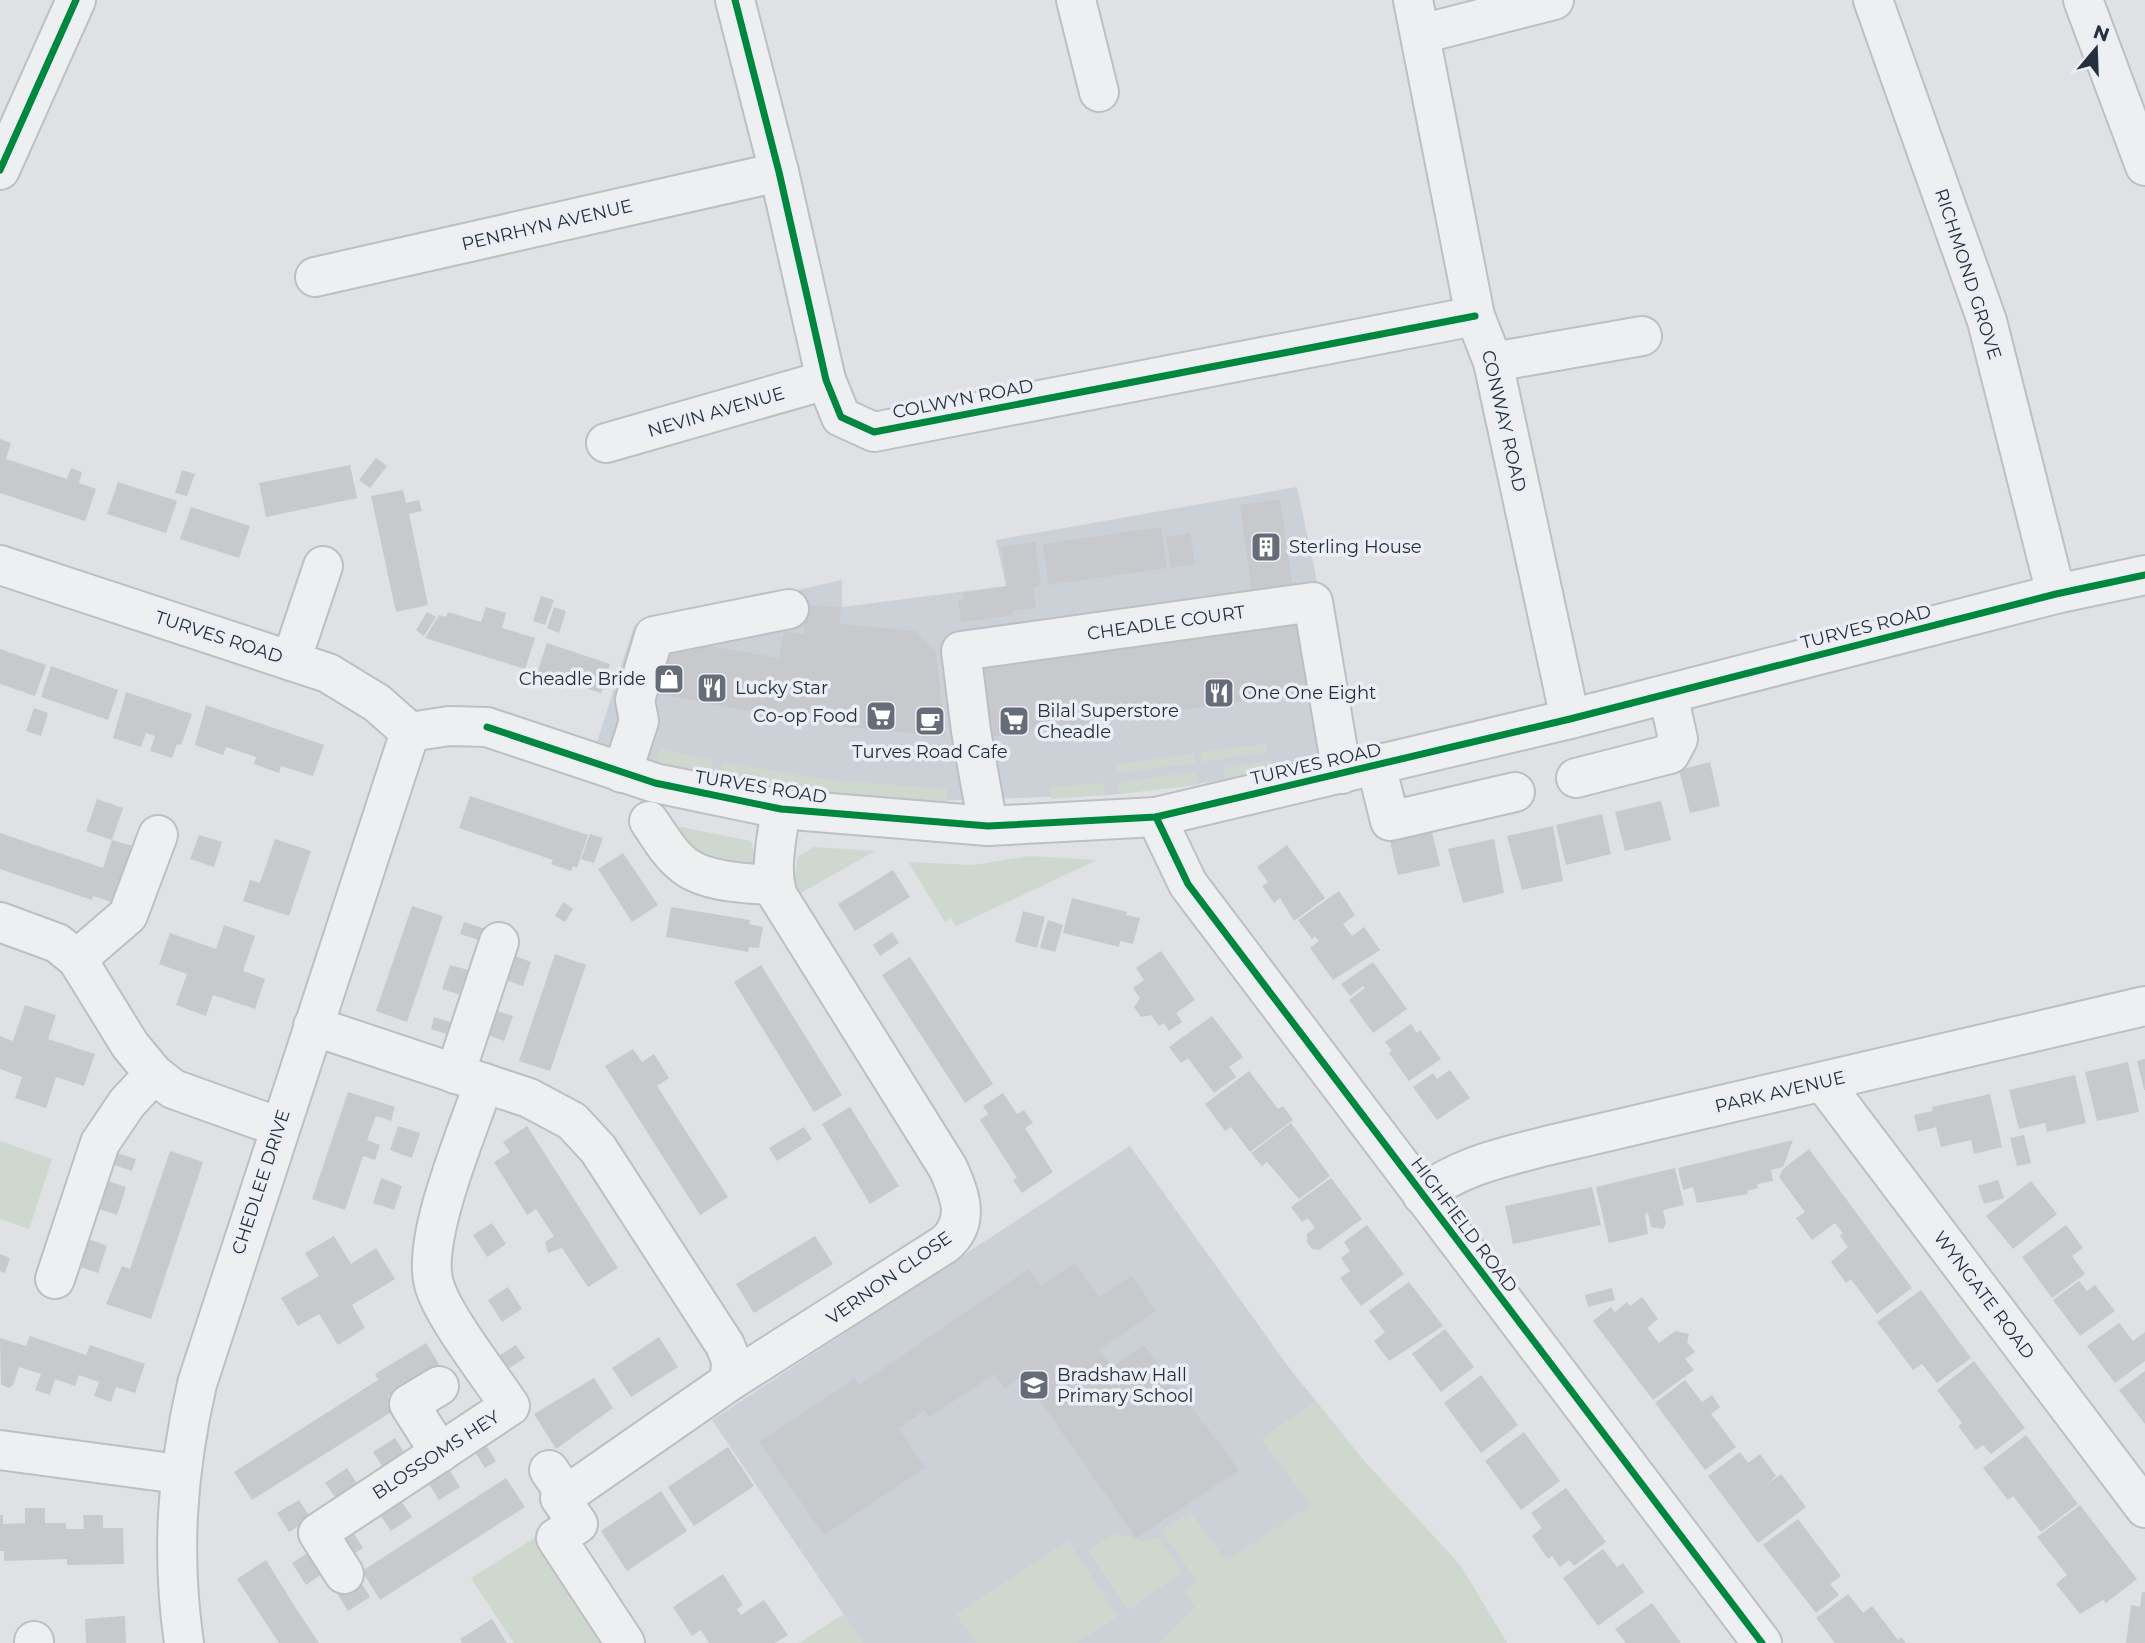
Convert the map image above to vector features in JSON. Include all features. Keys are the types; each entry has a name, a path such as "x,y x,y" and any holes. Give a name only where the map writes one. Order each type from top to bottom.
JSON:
{"street":[{"path":"0,170 76,0"},
{"name":"COLWYN ROAD","path":"734,0 779,172 826,380 841,417 874,432 1475,316"},
{"path":"1076,0 1099,92"},
{"path":"1417,17 1554,0"},
{"name":"RICHMOND GROVE","path":"1873,0 1987,321 2056,594"},
{"path":"2083,0 2145,166"},
{"name":"CONWAY ROAD","path":"1417,17 1475,316 1493,362 1570,719"},
{"name":"PENRHYN AVENUE","path":"315,277 779,172"},
{"path":"1493,362 1642,336"},
{"name":"NEVIN AVENUE","path":"606,443 826,380"},
{"name":"TURVES ROAD","path":"0,565 291,661 348,683 410,732 450,726 486,727 622,773 710,797 781,809 988,826 1157,817 1570,719 2056,594 2145,575"},
{"path":"291,661 323,566"},
{"name":"CHEADLE COURT","path":"988,826 961,651 1313,602 1359,770"},
{"path":"622,773 639,721 635,700 654,636 789,608"},
{"path":"1576,778 1670,754 1678,738 1668,694"},
{"name":"CHEDLEE DRIVE","path":"184,1643 175,1534 179,1474 197,1384 410,732"},
{"path":"1359,770 1390,821 1515,792"},
{"path":"649,821 674,857 689,869 708,876 774,885 781,809"},
{"name":"HIGHFIELD ROAD","path":"1157,817 1188,884 1762,1643"},
{"path":"77,959 128,915 158,835"},
{"name":"VERNON CLOSE","path":"625,1643 555,1538 578,1524 556,1492 945,1244 956,1235 961,1222 962,1206 948,1168 783,907 774,885"},
{"path":"0,922 57,943 77,959 130,1045 154,1074 173,1089 279,1127"},
{"path":"469,1079 499,942"},
{"name":"PARK AVENUE","path":"1422,1195 1444,1178 1472,1166 2145,1006"},
{"path":"313,1026 552,1108 572,1121 598,1149 725,1345 731,1360 730,1381"},
{"path":"55,1279 100,1143 127,1103 154,1074"},
{"name":"BLOSSOMS HEY","path":"344,1574 318,1533 510,1406 444,1306 434,1285 431,1266 469,1079"},
{"name":"WYNGATE ROAD","path":"1823,1082 2145,1508"},
{"path":"439,1386 409,1404 439,1453"},
{"path":"0,1450 179,1474"}],"shaded area":[{"path":"1297,487 1354,755 1243,778 1109,795 928,801 769,786 647,761 596,745 634,626 842,580 842,607 1006,586 996,540"},
{"path":"1266,744 1267,752 1202,762 1201,752"},
{"path":"660,749 713,760 710,775 657,763"},
{"path":"1194,753 1196,763 1117,773 1116,765"},
{"path":"1269,760 1271,772 1225,781 1223,768"},
{"path":"723,762 829,780 946,789 947,801 861,797 748,782 720,777"},
{"path":"1197,772 1198,785 1120,794 1118,782"},
{"path":"1104,783 1105,795 1051,799 1050,787"},
{"path":"671,825 751,841 755,858 753,868 701,859"},
{"path":"814,847 875,851 799,894 794,883 798,856"},
{"path":"1029,856 1097,860 956,926 951,918 945,922 908,862 974,865"},
{"path":"0,1141 52,1159 29,1229 0,1219"},
{"name":"Bradshaw Hall Primary School","path":"1130,1146 1290,1369 1364,1461 1460,1565 1507,1643 863,1643 712,1420"},
{"path":"1316,1401 1364,1461 1460,1565 1507,1643 1159,1643 1195,1608 1185,1591 1197,1582 1161,1530 1191,1513 1226,1561 1311,1505 1261,1439"},
{"path":"560,1522 643,1643 514,1643 471,1578"},
{"path":"1114,1533 1147,1542 1158,1536 1182,1572 1128,1611 1088,1551"},
{"path":"1068,1541 1118,1617 1077,1643 976,1643 956,1614"},
{"path":"844,1614 863,1643 799,1643"}],"building":[{"path":"0,439 11,443 6,459 67,479 71,468 82,472 79,483 96,489 85,521 0,493"},
{"path":"376,458 387,466 370,488 359,480"},
{"path":"350,465 357,498 266,517 259,483"},
{"path":"182,470 195,474 187,496 175,493"},
{"path":"118,482 177,501 166,533 107,514"},
{"path":"403,490 406,503 419,500 422,511 409,514 428,605 396,612 371,496"},
{"name":"Sterling House","path":"1280,499 1293,589 1252,595 1240,505"},
{"path":"191,507 250,526 239,558 180,539"},
{"path":"1161,527 1167,568 1049,585 1043,544"},
{"path":"1190,533 1195,564 1171,568 1166,537"},
{"path":"1035,542 1041,585 1033,587 1036,608 1013,611 1014,615 961,622 958,600 964,599 963,593 1007,586 1001,547"},
{"path":"541,596 554,600 545,625 533,621"},
{"path":"806,605 841,607 840,624 916,631 936,653 945,736 833,726 652,693 667,645 687,642 779,658 784,631 804,635"},
{"path":"486,607 506,613 502,628 535,638 525,669 425,638 439,615 446,617 448,612 481,622"},
{"path":"554,607 566,611 559,633 547,628"},
{"path":"427,612 436,617 424,636 416,630"},
{"path":"1297,619 1317,691 990,737 979,663"},
{"path":"547,643 610,664 601,693 537,673"},
{"path":"0,649 46,665 35,696 0,684"},
{"path":"51,666 118,690 108,720 41,697"},
{"path":"126,692 192,714 181,745 177,744 172,758 150,751 155,736 146,733 141,747 113,738"},
{"path":"206,705 324,745 313,776 281,766 279,773 254,764 256,757 226,747 223,755 195,745"},
{"path":"34,708 48,713 41,736 26,731"},
{"path":"1710,762 1720,806 1690,813 1679,770"},
{"path":"470,796 588,835 577,868 573,866 571,871 551,864 553,860 459,828"},
{"path":"97,799 123,808 112,840 86,831"},
{"path":"1661,801 1671,840 1625,851 1615,812"},
{"path":"1602,814 1611,854 1566,865 1556,825"},
{"path":"1553,826 1563,881 1522,890 1507,836"},
{"path":"1432,832 1440,866 1398,875 1390,842"},
{"path":"0,833 103,868 112,840 136,847 117,904 93,896 92,900 0,869"},
{"path":"590,834 603,838 594,863 581,859"},
{"path":"199,835 222,842 214,867 190,859"},
{"path":"275,839 311,851 289,916 243,901 250,880 260,883"},
{"path":"1494,839 1504,893 1463,903 1448,849"},
{"path":"1287,845 1325,898 1294,921 1280,898 1274,903 1262,886 1268,882 1257,867"},
{"path":"623,853 658,905 632,922 598,869"},
{"path":"893,870 910,897 855,931 838,904"},
{"path":"1339,891 1355,915 1343,924 1352,936 1364,927 1380,950 1333,980 1310,948 1319,941 1315,936 1312,939 1298,920"},
{"path":"1072,898 1140,918 1133,944 1120,941 1119,947 1063,933"},
{"path":"563,902 573,909 565,922 555,916"},
{"path":"412,906 443,916 407,1022 376,1011"},
{"path":"671,907 750,920 749,924 763,927 759,948 749,947 748,952 666,937"},
{"path":"1023,911 1045,917 1037,948 1015,942"},
{"path":"1048,920 1063,925 1055,952 1040,948"},
{"path":"464,922 486,929 482,941 460,934"},
{"path":"224,925 255,936 243,971 265,979 255,1009 213,995 206,1016 176,1005 187,974 159,964 170,933 216,949"},
{"path":"892,932 899,943 880,956 873,945"},
{"path":"1161,951 1195,1000 1176,1013 1182,1022 1169,1031 1164,1023 1159,1026 1151,1015 1141,1017 1134,1007 1140,998 1133,988 1144,980 1136,968"},
{"path":"510,954 531,962 523,986 502,979"},
{"path":"555,954 586,965 550,1071 519,1061"},
{"path":"910,957 993,1084 965,1103 882,975"},
{"path":"1373,962 1407,1009 1373,1033 1349,1000 1365,988 1363,986 1350,996 1341,984"},
{"path":"450,965 472,971 464,996 442,989"},
{"path":"761,965 842,1095 814,1112 734,982"},
{"path":"25,1005 56,1015 48,1039 95,1054 84,1086 56,1077 46,1108 15,1098 22,1077 0,1069 0,1036 13,1041"},
{"path":"491,1009 513,1016 504,1041 483,1033"},
{"path":"1212,1016 1243,1057 1229,1067 1236,1077 1214,1093 1188,1058 1181,1063 1169,1047"},
{"path":"434,1017 456,1024 452,1036 431,1029"},
{"path":"1411,1024 1417,1033 1420,1030 1441,1059 1409,1081 1389,1053 1392,1051 1385,1042"},
{"path":"633,1049 642,1062 654,1054 669,1078 657,1086 728,1197 700,1215 605,1066"},
{"path":"2145,1059 2145,1090 2144,1090 2137,1061"},
{"path":"2128,1062 2139,1112 2097,1121 2085,1072"},
{"path":"1450,1070 1470,1098 1437,1120 1413,1087 1433,1073 1437,1079"},
{"path":"1249,1071 1278,1109 1283,1106 1293,1120 1250,1152 1231,1127 1225,1131 1205,1104"},
{"path":"2075,1075 2086,1123 2047,1132 2045,1123 2019,1129 2009,1090"},
{"path":"348,1092 395,1107 391,1121 376,1116 367,1140 380,1145 375,1160 363,1156 345,1210 312,1199"},
{"path":"1003,1093 1017,1114 1024,1110 1033,1123 1025,1128 1053,1172 1022,1193 1013,1180 1017,1178 980,1120 988,1114 983,1106"},
{"path":"1990,1094 2002,1147 1974,1154 1971,1140 1941,1147 1936,1127 1918,1132 1914,1115 1933,1111 1932,1107"},
{"path":"850,1107 899,1186 870,1204 822,1124"},
{"path":"1291,1123 1330,1176 1299,1199 1267,1162 1262,1166 1251,1153"},
{"path":"398,1126 420,1133 412,1158 390,1150"},
{"path":"527,1126 618,1268 588,1287 562,1248 548,1253 545,1242 554,1236 536,1209 527,1215 494,1162 510,1152 503,1142"},
{"path":"804,1127 812,1139 777,1161 769,1148"},
{"path":"2024,1135 2031,1163 2017,1166 2010,1138"},
{"path":"1793,1140 1783,1167 1771,1170 1773,1181 1757,1184 1758,1188 1747,1191 1748,1194 1697,1203 1693,1187 1683,1190 1678,1168"},
{"path":"1809,1149 1912,1288 1877,1314 1851,1279 1846,1283 1831,1262 1848,1247 1840,1236 1843,1233 1835,1223 1812,1240 1796,1218 1805,1212 1779,1177 1783,1169"},
{"path":"112,1151 136,1159 132,1171 108,1163"},
{"path":"170,1151 203,1162 151,1319 106,1304 122,1266 130,1269"},
{"path":"1675,1168 1684,1205 1663,1210 1666,1223 1663,1229 1651,1227 1648,1213 1645,1214 1648,1234 1609,1243 1596,1187"},
{"path":"381,1178 402,1186 394,1210 373,1203"},
{"path":"1331,1178 1362,1219 1319,1250 1312,1249 1307,1242 1307,1234 1315,1228 1308,1218 1302,1222 1291,1207"},
{"path":"102,1179 126,1187 117,1215 93,1207"},
{"path":"1998,1180 2004,1198 1984,1204 1978,1186"},
{"path":"2031,1181 2057,1214 2013,1249 1986,1216"},
{"path":"1592,1187 1601,1225 1513,1244 1505,1206"},
{"path":"492,1223 506,1244 487,1257 473,1235"},
{"path":"1367,1225 1404,1274 1361,1306 1340,1278 1350,1271 1341,1258 1350,1251 1344,1242"},
{"path":"2066,1225 2083,1248 2072,1256 2085,1274 2052,1298 2022,1257"},
{"path":"334,1236 351,1264 376,1248 395,1279 352,1305 365,1328 338,1345 319,1314 298,1326 281,1298 319,1276 305,1253"},
{"path":"815,1236 833,1264 754,1313 736,1284"},
{"path":"83,1237 107,1246 98,1273 74,1265"},
{"path":"0,1254 10,1258 5,1273 0,1271"},
{"path":"1075,1263 1099,1297 1132,1276 1156,1311 1099,1350 1112,1367 1144,1345 1239,1470 1136,1538 1038,1398 1050,1391 1034,1368 1004,1389 995,1374 929,1417 924,1410 899,1429 925,1468 824,1535 759,1442 854,1379 859,1385 1029,1269 1041,1286"},
{"path":"2079,1281 2087,1291 2095,1285 2115,1311 2080,1336 2053,1300"},
{"path":"1409,1282 1443,1326 1389,1361 1374,1341 1385,1332 1369,1311"},
{"path":"508,1287 522,1309 502,1322 488,1300"},
{"path":"1612,1288 1615,1300 1588,1307 1585,1295"},
{"path":"1921,1290 1971,1358 1937,1383 1922,1364 1913,1370 1877,1322"},
{"path":"1642,1297 1658,1319 1647,1328 1659,1343 1675,1331 1689,1334 1687,1342 1695,1352 1685,1359 1694,1370 1653,1400 1593,1321 1611,1307 1615,1312 1627,1302 1630,1306"},
{"path":"2119,1323 2133,1341 2145,1332 2145,1361 2115,1383 2087,1346"},
{"path":"1445,1329 1474,1367 1441,1392 1412,1354"},
{"path":"30,1336 86,1355 90,1345 145,1364 135,1393 116,1387 111,1402 94,1396 99,1382 79,1375 75,1386 55,1379 50,1395 35,1390 41,1374 19,1367 13,1385 9,1388 1,1385 0,1338 26,1346"},
{"path":"659,1337 678,1367 631,1397 612,1368"},
{"path":"426,1343 439,1364 388,1396 396,1409 252,1500 234,1472 378,1380 375,1374"},
{"path":"516,1345 525,1358 503,1372 494,1359"},
{"path":"1974,1361 2025,1428 1991,1454 1983,1445 1976,1450 1958,1426 1962,1423 1937,1390"},
{"path":"2145,1371 2145,1424 2119,1390"},
{"path":"1481,1375 1518,1425 1481,1453 1444,1403"},
{"path":"594,1378 613,1408 556,1449 534,1414"},
{"path":"1685,1380 1702,1402 1712,1395 1720,1407 1711,1414 1736,1447 1705,1470 1655,1403"},
{"path":"1524,1432 1560,1481 1521,1510 1485,1461"},
{"path":"2026,1435 2078,1504 2041,1532 2013,1496 2008,1500 1983,1468"},
{"path":"395,1438 407,1457 386,1472 373,1452"},
{"path":"484,1442 496,1461 485,1468 473,1449"},
{"path":"728,1447 754,1486 694,1526 668,1487"},
{"path":"1740,1452 1748,1463 1760,1454 1776,1476 1766,1485 1781,1474 1806,1507 1758,1543 1708,1476"},
{"path":"347,1468 360,1488 338,1501 325,1483"},
{"path":"448,1468 460,1487 439,1500 427,1481"},
{"path":"506,1478 525,1507 380,1600 362,1571"},
{"path":"1566,1488 1606,1542 1574,1566 1569,1560 1560,1567 1552,1556 1548,1559 1532,1536 1542,1528 1531,1513"},
{"path":"661,1491 687,1531 627,1571 601,1531"},
{"path":"399,1498 412,1517 391,1531 378,1512"},
{"path":"299,1500 311,1519 289,1532 277,1513"},
{"path":"2080,1505 2137,1579 2106,1603 2103,1600 2080,1614 2056,1584 2067,1575 2037,1537"},
{"path":"25,1508 45,1508 45,1523 66,1523 66,1529 84,1529 83,1515 103,1515 103,1528 123,1528 124,1564 67,1565 67,1559 4,1561 4,1551 0,1551 0,1515 3,1515 3,1524 25,1523"},
{"path":"1798,1519 1841,1576 1830,1584 1839,1595 1816,1613 1763,1545"},
{"path":"351,1529 363,1548 352,1555 340,1536"},
{"path":"1603,1549 1617,1567 1623,1563 1644,1592 1598,1626 1563,1578"},
{"path":"311,1551 325,1572 306,1585 292,1563"},
{"path":"266,1560 319,1643 279,1643 237,1579"},
{"path":"723,1574 743,1605 737,1609 741,1615 764,1600 788,1635 775,1643 709,1643 701,1630 692,1636 673,1607"},
{"path":"358,1578 370,1597 348,1611 336,1592"},
{"path":"2142,1592 2145,1592 2145,1643 2126,1643 2131,1605 2140,1607"},
{"path":"1848,1594 1863,1613 1872,1606 1898,1640 1901,1637 1906,1643 1835,1643 1816,1618"},
{"path":"1652,1603 1681,1643 1626,1643 1615,1629"},
{"path":"125,1616 126,1643 86,1643 85,1619"},
{"path":"492,1619 507,1643 462,1643 460,1639"}],"cycle path":[{"path":"0,170 76,0"},
{"path":"735,0 779,172 826,380 841,417 874,432 1475,316"},
{"path":"487,727 655,783 781,809 988,826 1156,817 1570,719 2056,594 2145,575"},
{"path":"1156,817 1188,884 1762,1643"}],"place":[{"name":"Sterling House","path":"1266,547"},
{"name":"Cheadle Bride","path":"669,679"},
{"name":"Lucky Star","path":"712,688"},
{"name":"One One Eight","path":"1219,693"},
{"name":"Co-op Food","path":"881,716"},
{"name":"Turves Road Cafe","path":"930,721"},
{"name":"Bilal Superstore Cheadle","path":"1014,721"},
{"name":"Bradshaw Hall Primary School","path":"1034,1385"}]}
